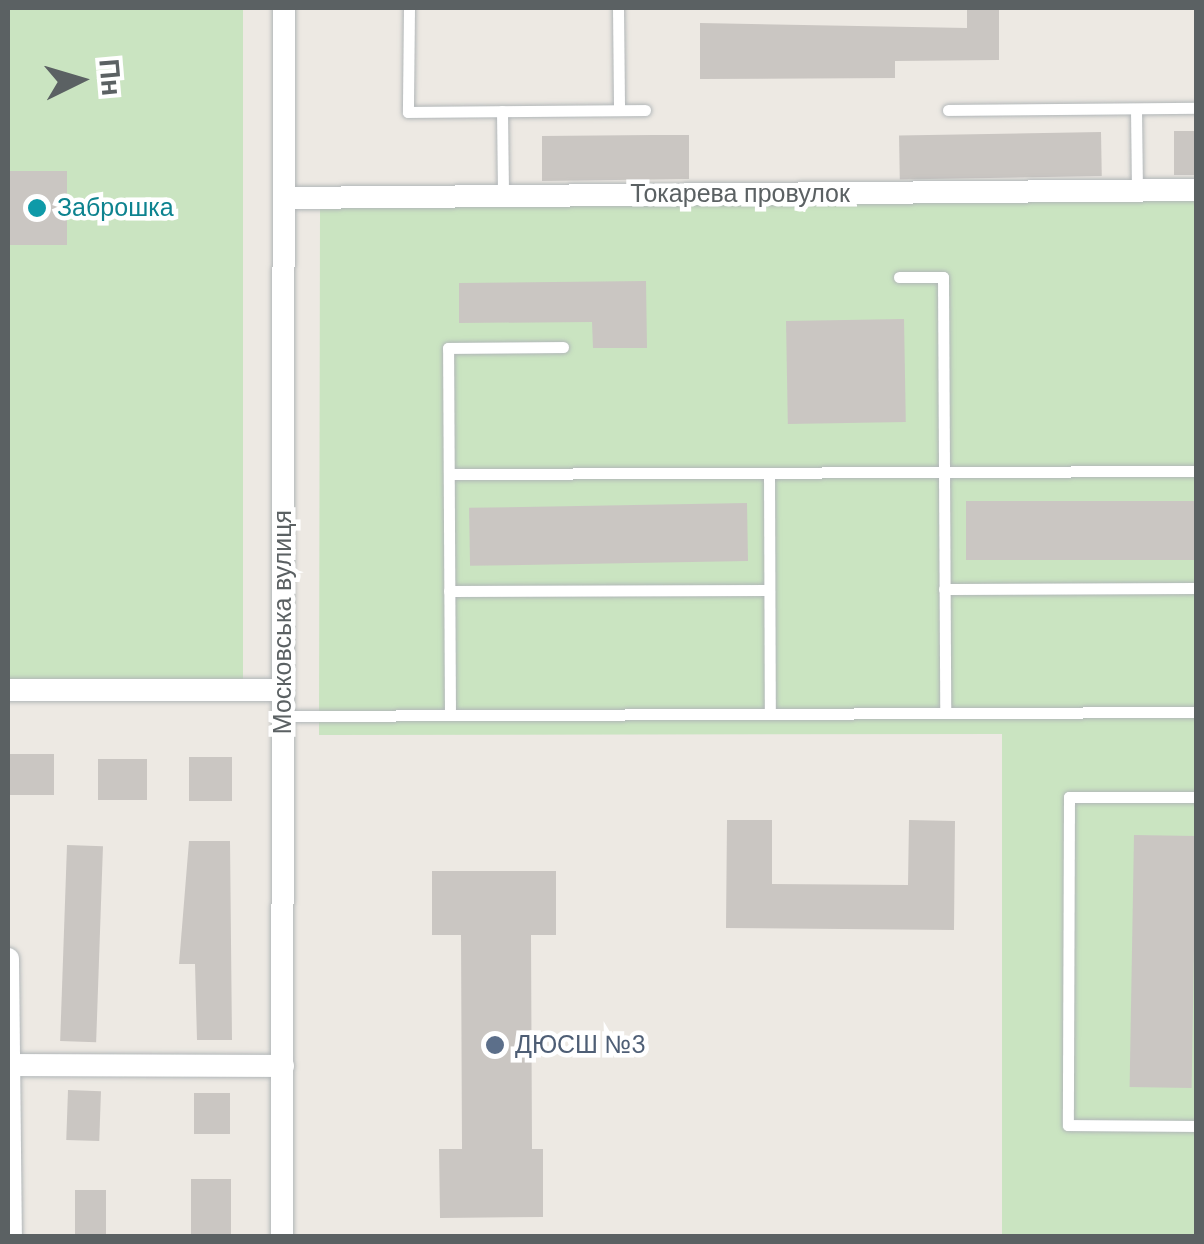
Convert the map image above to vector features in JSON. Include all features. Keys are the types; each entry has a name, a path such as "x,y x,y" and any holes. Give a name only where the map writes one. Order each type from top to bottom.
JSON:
{"street":[{"name":"Московська вулиця","path":"282,1236 284,8"},
{"name":"Токарева провулок","path":"284,198 1196,190"},
{"path":"8,690 283,690"},
{"path":"8,959 15,1065 10,1236"},
{"path":"15,1065 282,1066"}],"lane":[{"path":"408,8 408,112 645,110"},
{"path":"618,8 620,110"},
{"path":"1136,108 1136,191"},
{"path":"948,110 1196,108"},
{"path":"502,111 503,196"},
{"path":"899,277 943,277 945,713"},
{"path":"450,715 448,348 563,347"},
{"path":"449,474 1196,471"},
{"path":"769,472 770,714"},
{"path":"944,589 1196,588"},
{"path":"450,591 769,590"},
{"path":"283,716 1196,712"},
{"path":"1196,797 1069,796 1068,1125 1196,1126"}],"green space":[{"path":"8,8 243,8 243,683 8,683"},
{"path":"1196,198 1196,1236 1002,1236 1002,734 319,735 320,206"}],"building":[{"path":"967,8 999,8 999,60 895,61 895,78 700,79 700,23 967,28"},
{"path":"1174,131 1196,131 1196,175 1174,175"},
{"path":"1101,132 1102,176 900,180 899,136"},
{"path":"689,135 689,179 542,181 542,136"},
{"name":"Заброшка","path":"8,171 67,171 67,245 8,245"},
{"path":"646,281 647,348 593,348 592,322 459,323 459,283"},
{"path":"904,319 906,422 788,424 786,321"},
{"path":"966,501 1196,501 1196,560 966,560"},
{"path":"747,503 748,561 470,566 469,508"},
{"path":"8,754 54,754 54,795 8,795"},
{"path":"189,757 232,757 232,801 189,801"},
{"path":"98,759 147,759 147,800 98,800"},
{"path":"727,820 772,820 772,884 908,885 909,820 955,821 954,930 726,928"},
{"path":"1134,835 1196,836 1192,1088 1130,1087"},
{"path":"189,841 230,841 232,1040 197,1040 195,964 179,964"},
{"path":"67,845 103,846 96,1042 60,1041"},
{"path":"432,871 556,871 556,935 531,935 532,1149 543,1149 543,1217 440,1218 439,1149 462,1149 461,935 432,935"},
{"path":"68,1090 101,1091 99,1141 66,1140"},
{"path":"194,1093 230,1093 230,1134 194,1134"},
{"path":"191,1179 231,1179 231,1234 191,1234"},
{"path":"75,1190 106,1190 106,1236 75,1236"}],"place":[{"name":"Заброшка","path":"37,208"},
{"name":"ДЮСШ №3","path":"495,1045"}]}
